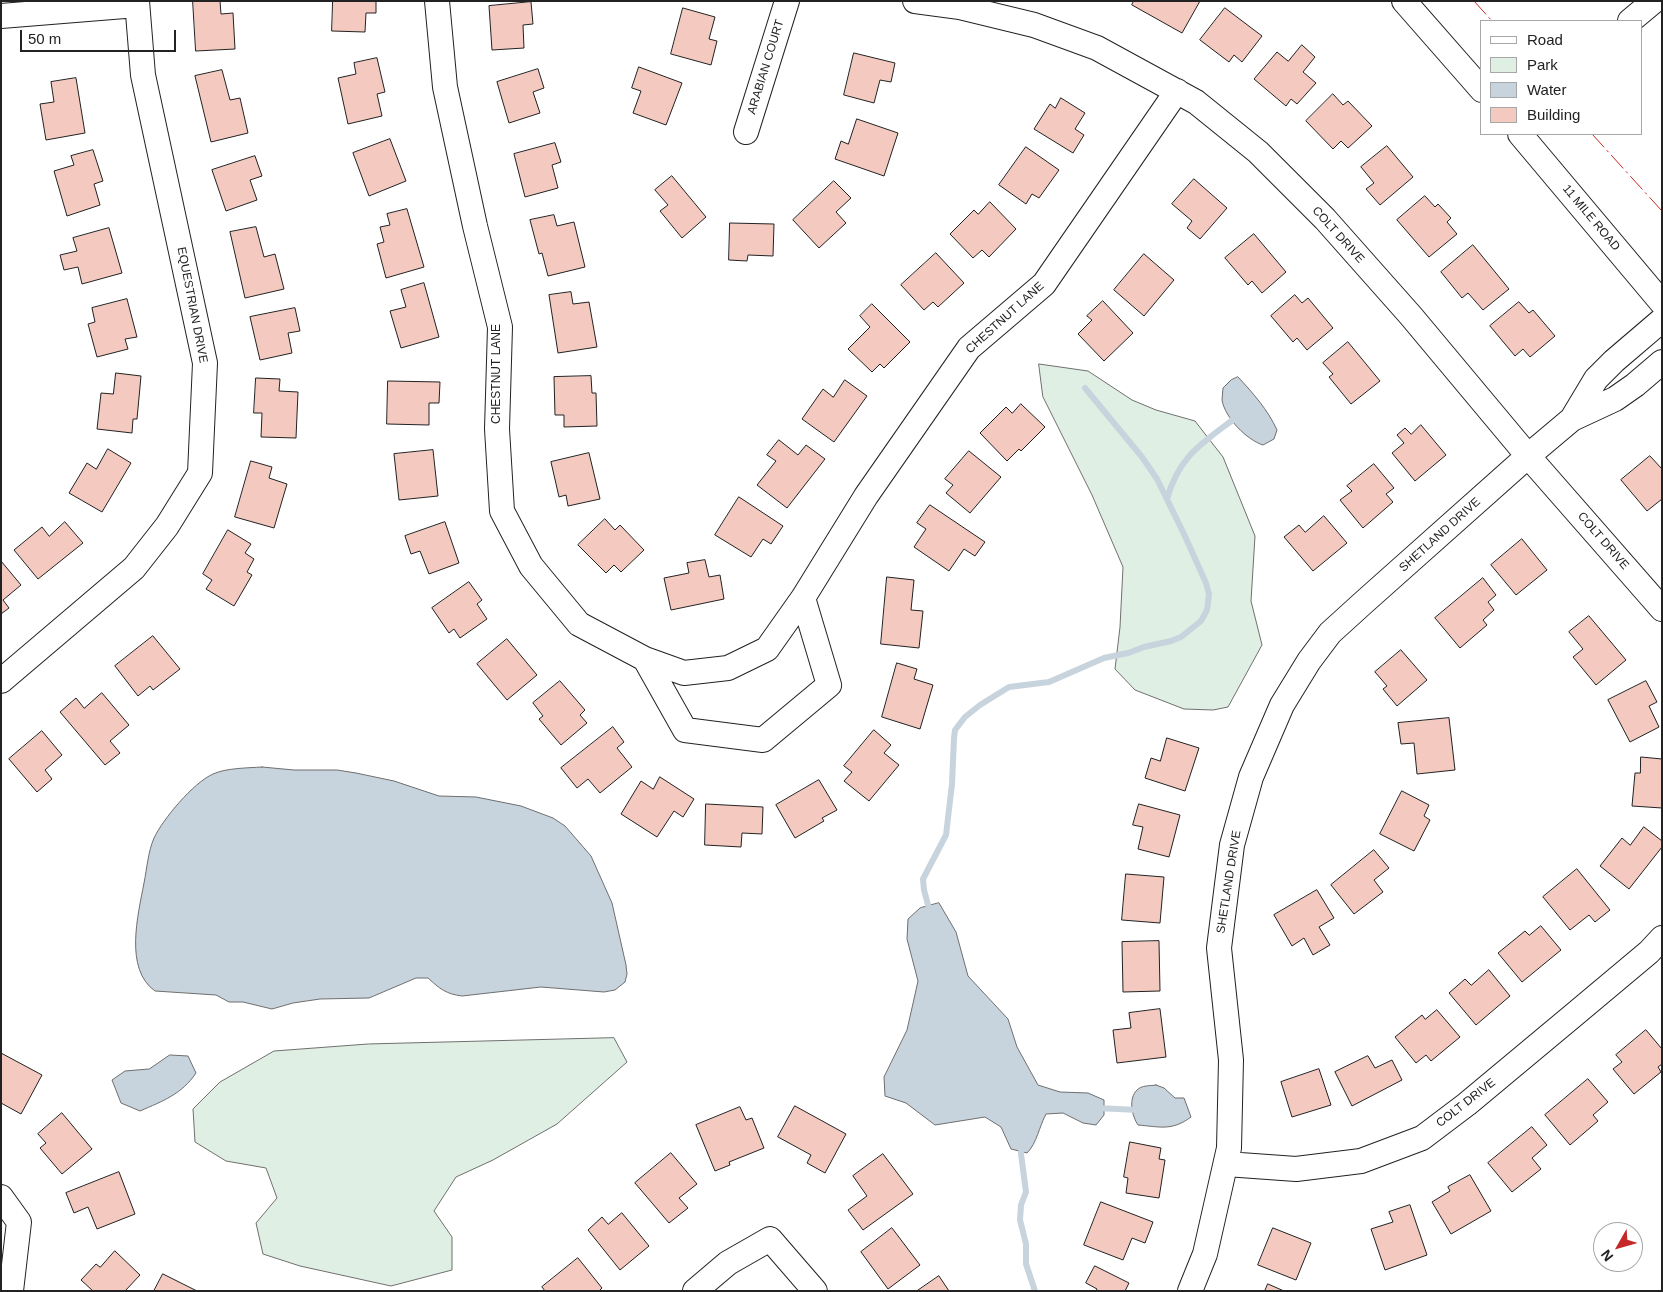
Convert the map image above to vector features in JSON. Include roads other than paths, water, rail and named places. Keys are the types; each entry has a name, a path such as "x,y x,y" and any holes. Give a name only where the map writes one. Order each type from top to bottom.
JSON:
{"street":[{"name":"CHESTNUT LANE","path":"437,1 444,87 500,327 497,429 502,511 531,566 579,624 645,659 684,673 728,668 767,648 803,598 866,496 969,348 1044,284 1177,91"},
{"name":"ARABIAN COURT","path":"746,132 786,1"},
{"name":"COLT DRIVE","path":"915,1 960,7 991,8 1097,48 1196,102 1258,152 1325,219 1411,316 1528,456 1662,609"},
{"path":"1404,1 1480,88"},
{"path":"1631,20 1654,1"},
{"path":"1,16 137,3"},
{"name":"EQUESTRIAN DRIVE","path":"1,681 134,568 167,526 200,473 205,363 143,75 137,3"},
{"name":"11 MILE ROAD","path":"1521,135 1662,303"},
{"name":"SHETLAND DRIVE","path":"1572,420 1596,379 1662,320"},
{"name":"SHETLAND DRIVE","path":"1190,1291 1205,1254 1229,1148 1231,1060 1219,948 1232,844 1251,777 1282,705 1309,661 1330,633 1528,456 1572,420 1615,399 1662,362"},
{"path":"645,659 685,730 763,740 829,685 803,598"},
{"name":"COLT DRIVE","path":"1226,1164 1296,1169 1361,1161 1422,1138 1467,1104 1620,977 1662,938"},
{"path":"1,1197 19,1222 10,1291"},
{"path":"695,1291 728,1263 770,1239 815,1291"},
{"path":"1,1284 10,1291"}],"water":[{"path":"1238,377 1265,409 1277,430 1274,439 1263,445 1244,433 1232,421 1224,407 1222,400 1223,388 1231,380"},
{"path":"262,767 294,770 337,770 356,773 394,781 439,796 476,797 521,806 553,818 565,826 591,856 612,903 626,965 627,974 625,982 615,990 604,992 541,987 462,996 444,990 428,978 416,978 369,998 320,999 293,1003 272,1009 243,1002 229,1002 216,995 155,991 145,981 139,969 136,956 139,910 149,854 154,838 179,802 205,779 213,774 224,771"},
{"path":"939,903 956,932 968,976 1008,1019 1017,1047 1038,1085 1060,1092 1088,1093 1104,1100 1104,1115 1096,1125 1083,1123 1063,1113 1046,1114 1036,1140 1027,1153 1011,1149 1001,1127 985,1117 935,1125 906,1103 885,1096 884,1077 907,1030 918,981 907,939 908,919 920,908"},
{"path":"170,1055 188,1056 196,1073 185,1086 171,1096 140,1111 121,1103 112,1080 125,1071 149,1069"},
{"path":"1156,1085 1164,1088 1175,1098 1184,1098 1191,1117 1178,1124 1166,1127 1138,1125 1132,1108 1134,1094 1141,1087"}],"waterway":[{"path":"930,912 923,879 946,835 952,784 955,730 965,717 1009,687 1049,682 1104,658 1181,637 1201,621 1207,610 1209,594 1206,583 1157,479 1142,457 1085,388"},
{"path":"1167,499 1178,471 1186,460 1204,442 1238,416"},
{"path":"1096,1108 1138,1110"},
{"path":"1022,1143 1021,1154 1026,1192 1021,1205 1020,1220 1026,1244 1026,1264 1035,1291"}]}
